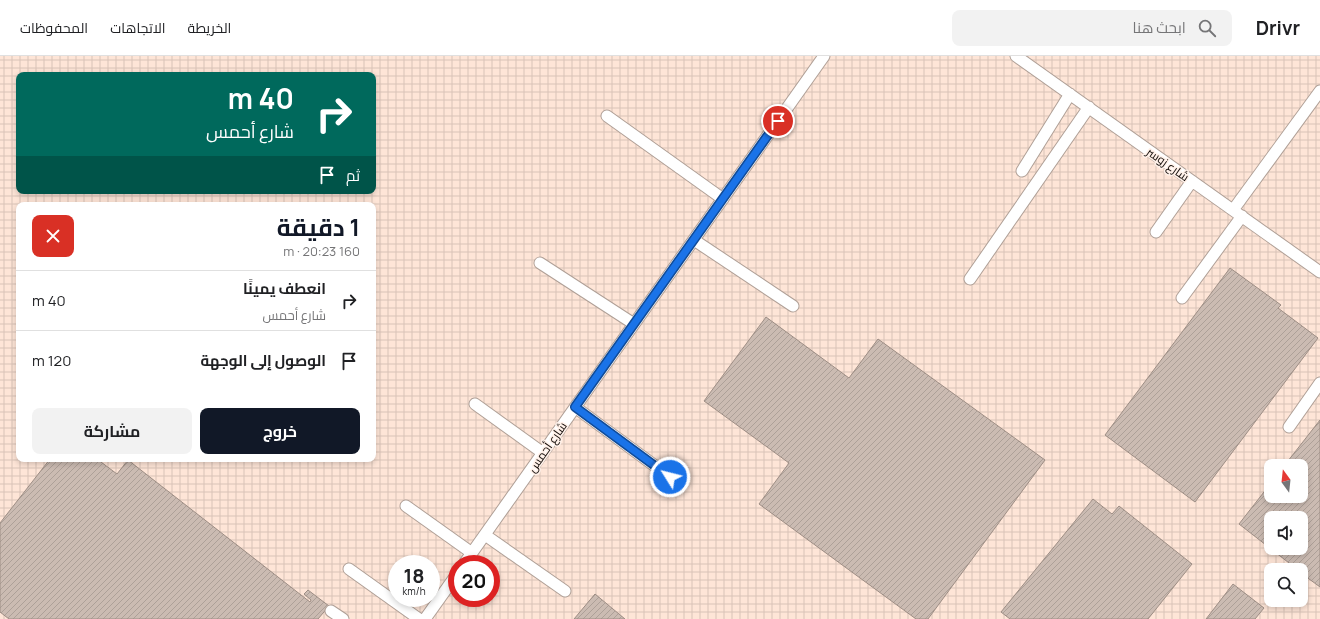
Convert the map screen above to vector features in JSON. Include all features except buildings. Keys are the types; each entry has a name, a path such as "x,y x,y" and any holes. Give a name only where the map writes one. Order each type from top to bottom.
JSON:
{"lane":[{"name":"شارع أحمس","path":"472,553 824,56"},
{"name":"شارع زوسر","path":"1016,56 1320,272"},
{"path":"1182,298 1320,91"},
{"path":"1022,171 1070,94"},
{"path":"970,279 1089,107"},
{"path":"607,116 723,198"},
{"path":"1156,232 1192,181"},
{"path":"694,240 793,306"},
{"path":"540,263 634,324"},
{"path":"1289,427 1320,384"},
{"path":"475,404 543,453"},
{"path":"575,407 670,477"},
{"path":"406,506 472,553"},
{"path":"485,535 565,591"},
{"path":"349,569 419,619"},
{"path":"426,619 448,587"},
{"path":"331,611 343,619"}],"shaded area":[{"path":"0,56 1320,56 1320,619 0,619"}],"route":[{"path":"670,477 575,407 778,121"}]}
